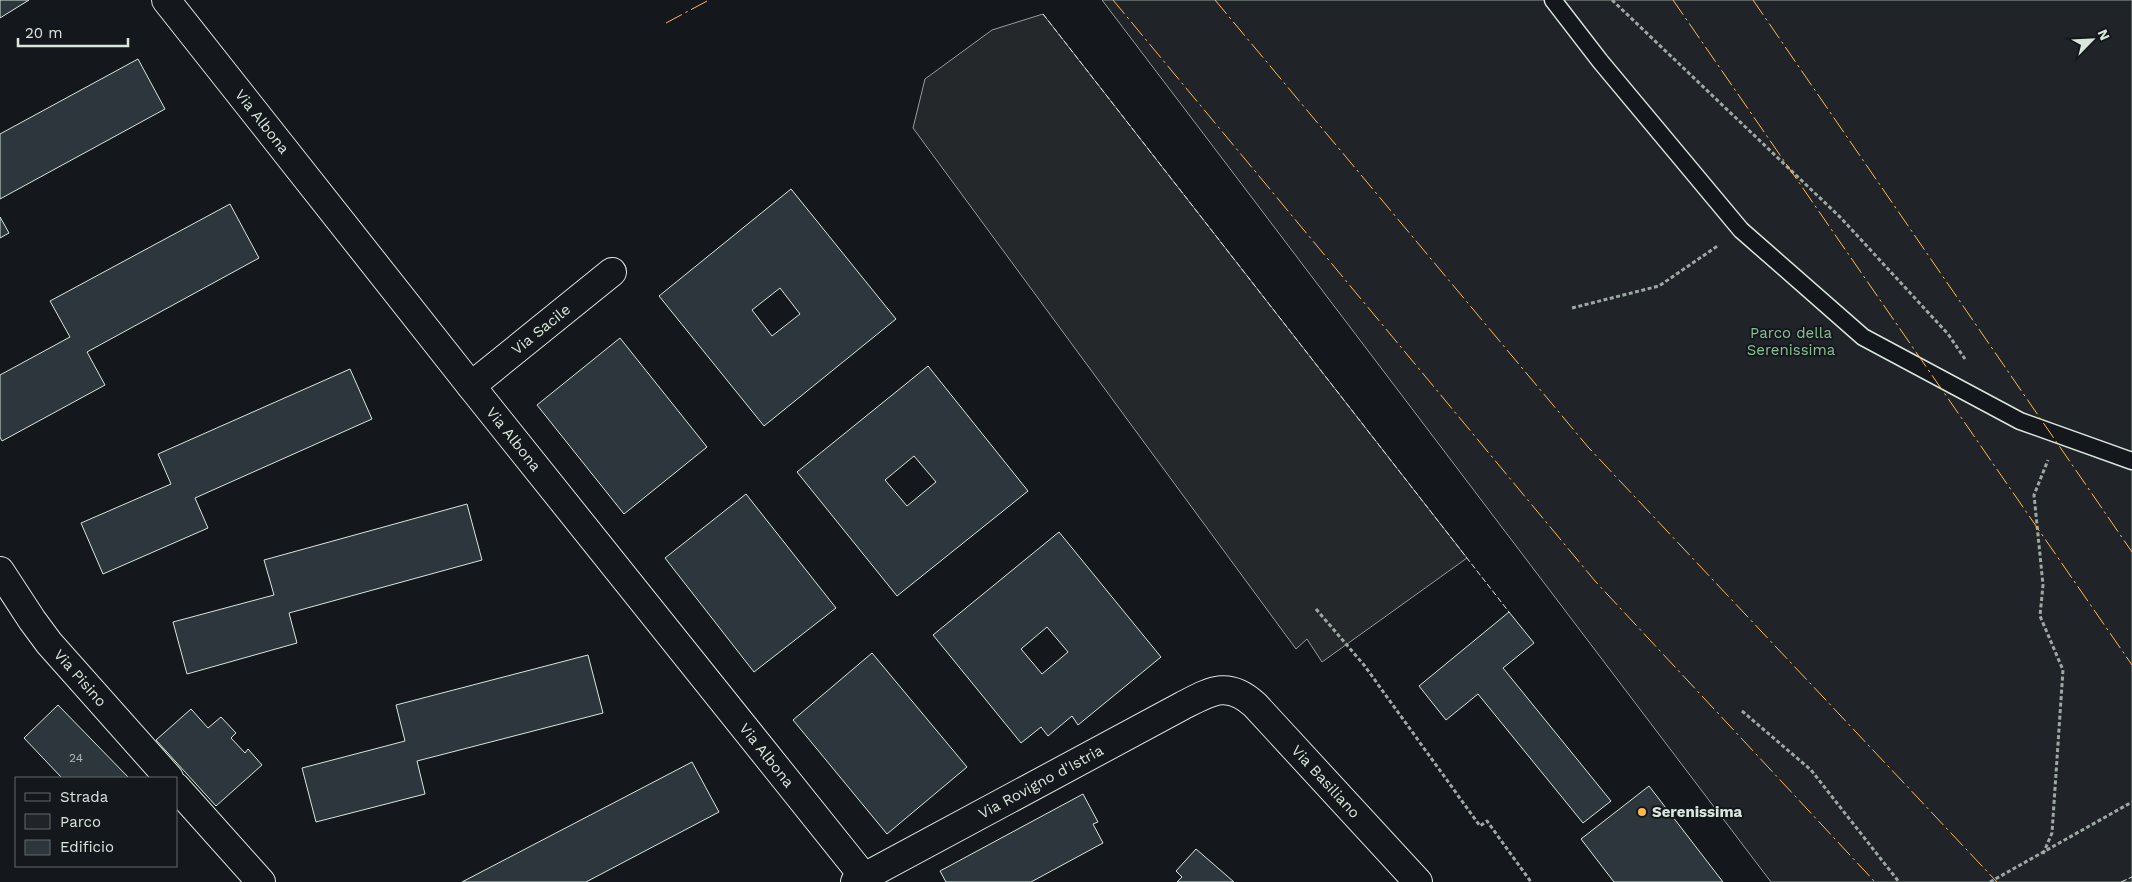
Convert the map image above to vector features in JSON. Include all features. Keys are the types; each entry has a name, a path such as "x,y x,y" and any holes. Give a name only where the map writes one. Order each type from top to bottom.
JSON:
{"street":[{"name":"Via Albona","path":"166,0 859,880"},
{"name":"Via Sacile","path":"471,386 612,272"},
{"name":"Via Pisino","path":"0,571 18,601 49,642 168,777"},
{"name":"Via Rovigno d'Istria","path":"859,880 1182,706 1213,691 1230,689"},
{"name":"Via Basiliano","path":"1230,689 1247,698 1255,705 1418,882"},
{"path":"178,789 262,882"}],"lane":[{"path":"1553,0 1600,60 1741,230 1863,338 2020,420 2132,461"}],"path":[{"path":"1612,0 1841,218 1948,334 1968,364"},
{"path":"1572,308 1659,286 1741,230"},
{"path":"2043,854 2052,833 2063,670 2040,616 2043,585 2034,495 2059,434"},
{"path":"1316,608 1364,665 1480,826 1488,821 1532,882"},
{"path":"1742,711 1811,770 1899,882"},
{"path":"1990,882 2043,854 2132,802"}],"green space":[{"name":"Parco della Serenissima","path":"1102,0 2132,0 2132,882 1771,882"}],"shaded area":[{"path":"1043,14 1467,558 1322,662 1307,639 1296,649 913,128 925,79 992,30"}],"building":[{"path":"0,0 29,0 0,18"},
{"path":"138,59 165,109 0,199 0,134"},
{"path":"791,189 896,319 764,426 659,296","holes":["780,288 800,314 772,336 752,310"]},
{"path":"230,204 259,258 87,352 105,385 2,441 0,437 0,375 70,337 50,301"},
{"path":"0,217 9,233 0,238"},
{"path":"620,338 707,447 624,514 537,405"},
{"path":"928,366 1028,491 897,596 797,472","holes":["914,456 936,482 907,506 885,480"]},
{"path":"350,369 372,419 195,498 208,528 103,574 81,523 171,484 158,454"},
{"path":"746,494 836,608 754,672 665,558"},
{"path":"467,504 482,560 289,613 297,643 187,674 173,622 274,595 264,560"},
{"path":"1059,532 1161,657 1078,725 1072,716 1048,736 1041,727 1021,743 933,635","holes":["1047,627 1068,652 1042,674 1021,649"]},
{"path":"1509,612 1534,643 1503,668 1611,801 1583,823 1478,694 1446,720 1419,686"},
{"path":"872,653 967,767 887,834 793,720"},
{"path":"588,655 603,713 417,761 425,794 316,822 302,768 405,741 396,705"},
{"path":"58,705 128,777 61,777 24,738"},
{"path":"191,709 208,728 221,717 236,733 231,738 245,753 248,749 262,765 216,806 156,740"},
{"path":"692,762 719,812 586,882 462,882"},
{"name":"Serenissima","path":"1649,786 1723,882 1614,882 1581,839"},
{"path":"1083,794 1098,822 1093,824 1103,843 1031,882 946,882 940,871"},
{"path":"1196,849 1234,882 1177,882 1182,877 1176,871"}],"fence":[{"path":"1043,14 1509,612"},
{"path":"2121,882 2132,877"}],"power":[{"path":"666,23 709,0"},
{"path":"1113,0 1595,581 1875,882"},
{"path":"1215,0 1588,447 1997,882"},
{"path":"1673,0 2132,665"},
{"path":"1753,0 2132,552"}],"place":[{"name":"Serenissima","path":"1642,812"}]}
